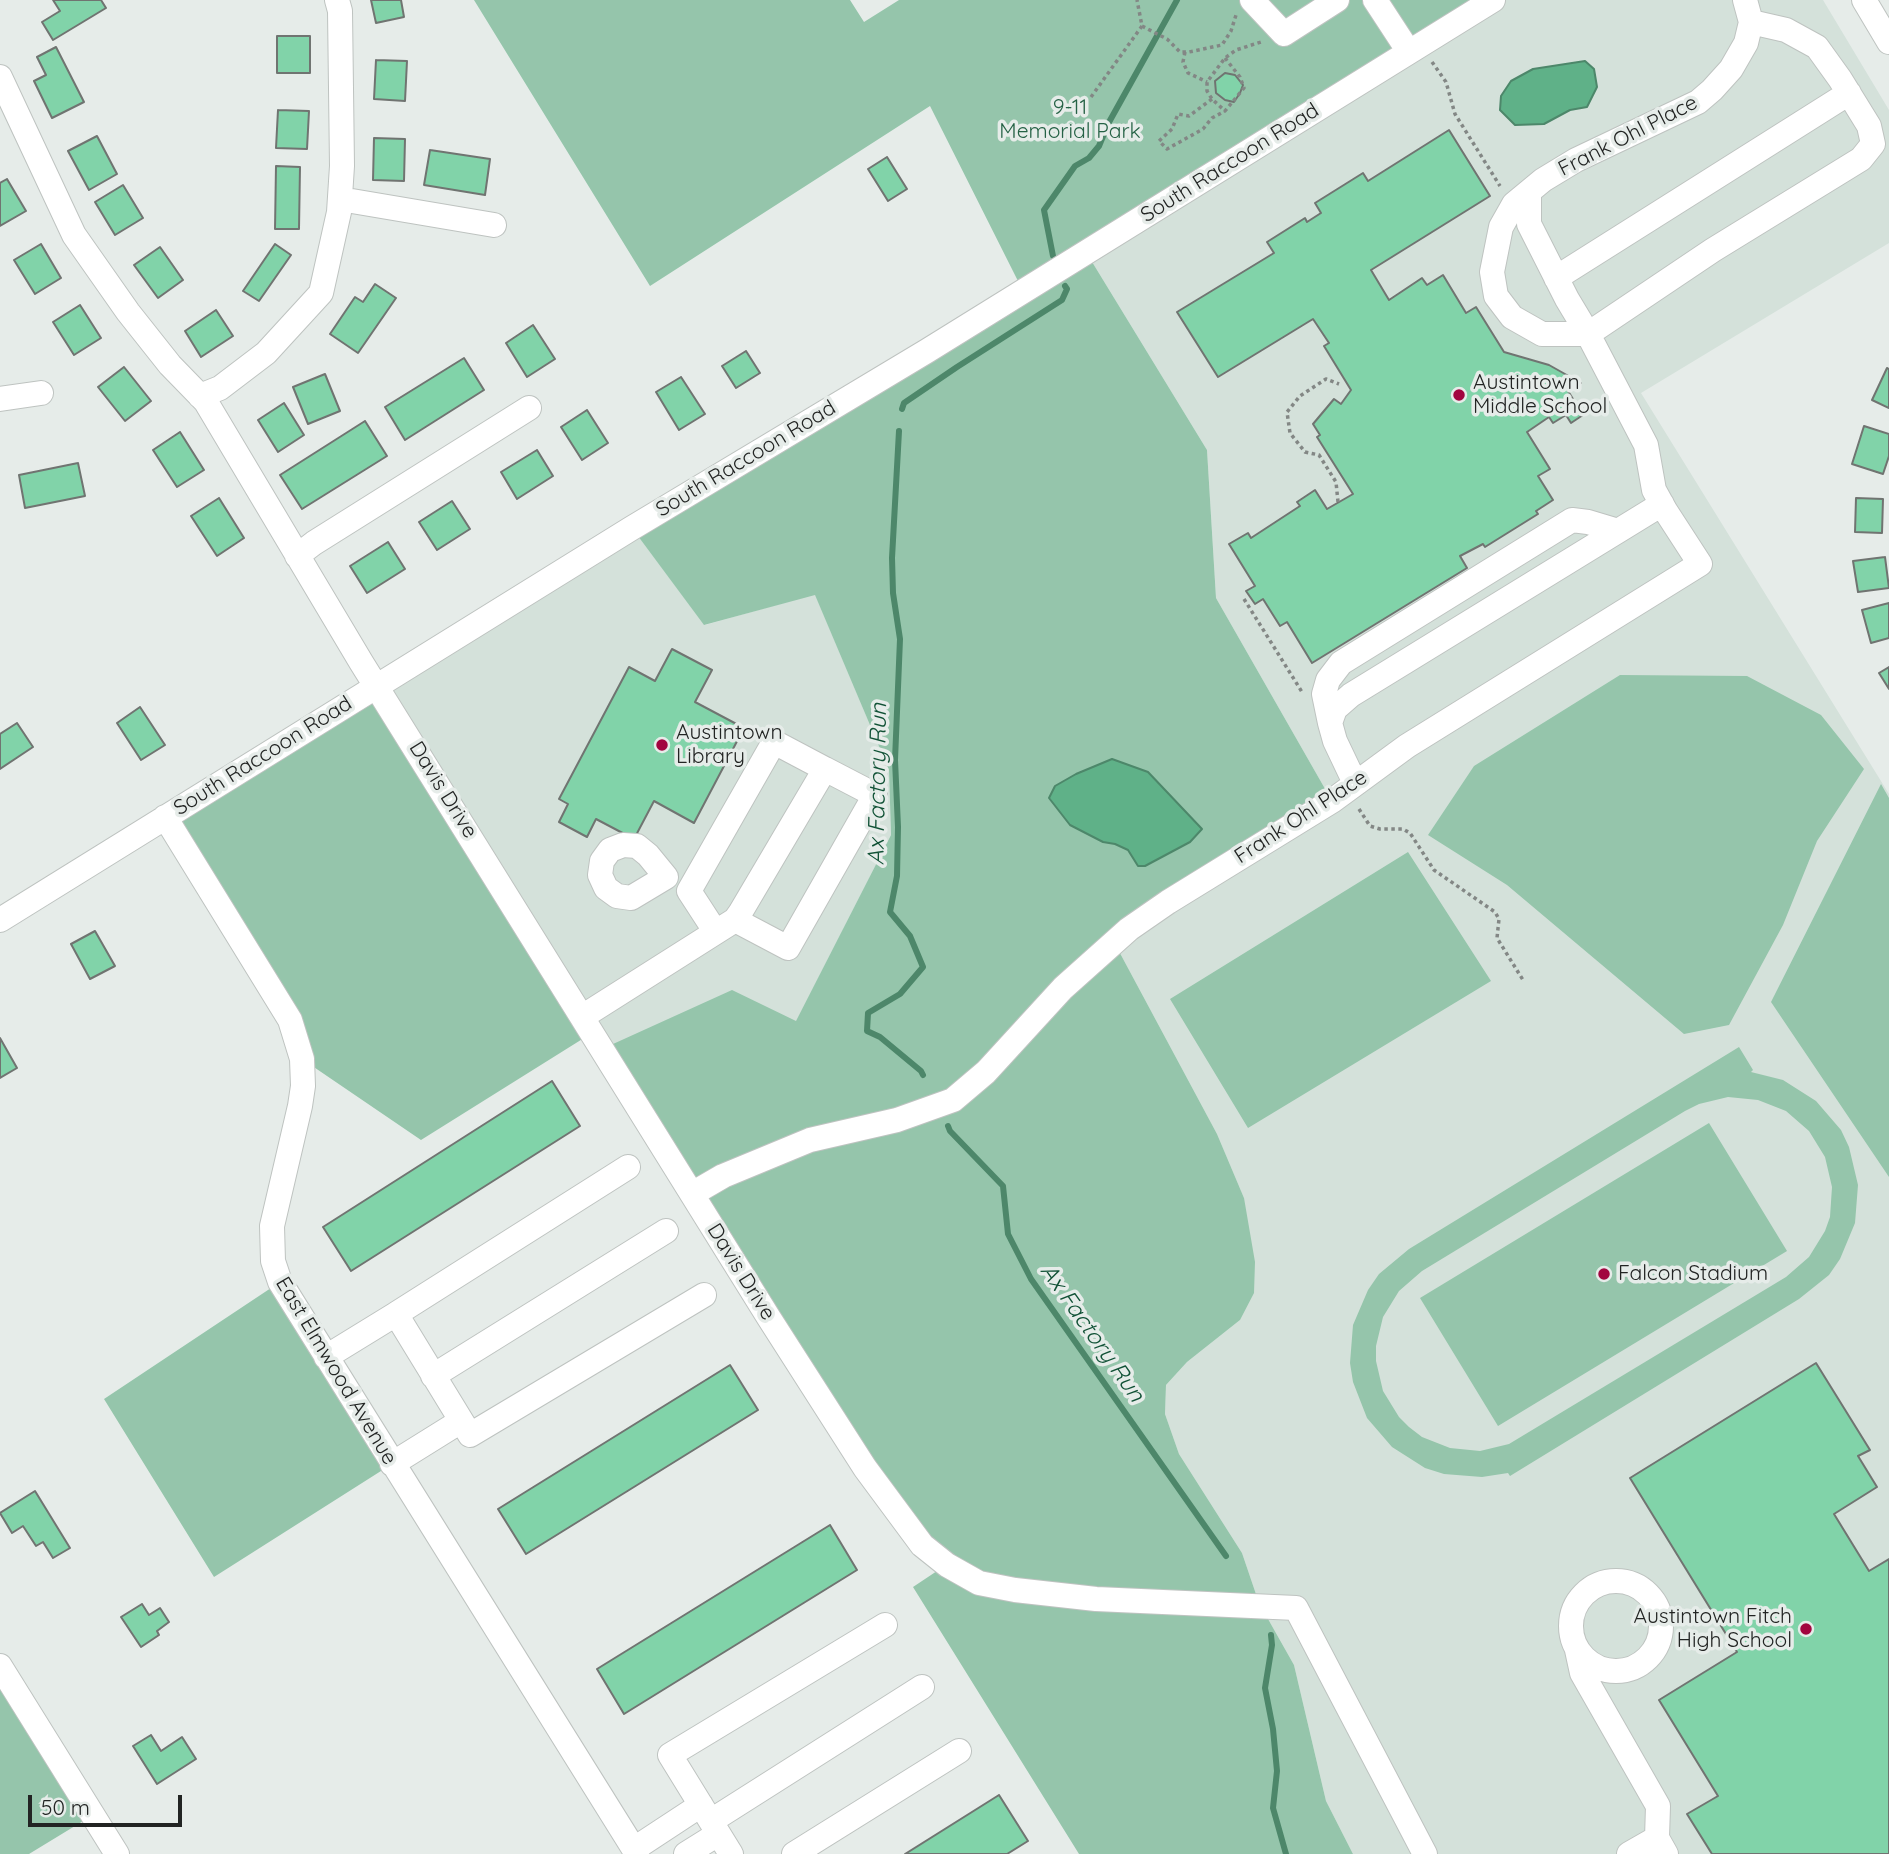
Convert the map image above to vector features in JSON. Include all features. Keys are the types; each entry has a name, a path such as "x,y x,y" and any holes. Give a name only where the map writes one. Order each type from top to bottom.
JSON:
{"street":[{"path":"200,396 220,388 266,353 321,293 340,199 342,166 340,12 337,0"},
{"path":"1245,5 1284,34 1337,0"},
{"name":"South Raccoon Road","path":"0,920 643,521 1419,55 1493,0"},
{"path":"1864,0 1889,42"},
{"path":"1377,1 1419,55"},
{"path":"1588,334 1713,250 1861,159 1873,144 1869,126 1817,47 1748,11"},
{"name":"Frank Ohl Place","path":"1588,334 1542,334 1512,317 1496,296 1492,272 1501,227 1514,204 1543,180 1576,160 1698,102 1731,69 1746,43 1748,11"},
{"name":"Davis Drive","path":"0,78 74,235 128,312 170,365 200,396 692,1194 865,1468 922,1545 947,1565 979,1583 1016,1590 1096,1600 1296,1608 1424,1854"},
{"path":"1556,278 1849,93"},
{"name":"Frank Ohl Place","path":"692,1194 723,1175 810,1140 897,1120 953,1100 986,1072 1063,988 1129,929 1180,894 1332,801 1355,792 1406,746 1700,564 1661,504 1651,478 1646,445 1529,224 1529,193"},
{"path":"340,199 494,225"},
{"path":"0,399 41,393"},
{"path":"297,556 529,408"},
{"path":"1329,723 1335,709 1351,695 1661,504"},
{"path":"1355,792 1329,723 1324,694 1328,680 1341,663 1572,520 1618,531"},
{"path":"666,877 689,891 725,925 788,948 875,795 774,742 689,891"},
{"path":"582,1017 725,925 825,769"},
{"name":"East Elmwood Avenue","path":"165,817 290,1020 302,1059 303,1086 272,1226 271,1247 280,1282 636,1852"},
{"path":"326,1357 628,1167"},
{"path":"433,1376 666,1231"},
{"path":"396,1314 470,1435 704,1295"},
{"path":"392,1464 461,1421"},
{"path":"715,1829 670,1755 885,1625"},
{"path":"1577,1650 1582,1673 1658,1806 1662,1846 1629,1854"},
{"path":"0,1666 117,1854"},
{"path":"686,1854 715,1829 922,1687"},
{"path":"794,1854 960,1751"},
{"path":"636,1852 715,1829"}],"path":[{"path":"1091,97 1142,26 1137,0"},
{"path":"1142,26 1167,38 1180,52 1222,46 1245,5"},
{"path":"1225,111 1207,91 1207,82 1225,58 1245,46 1260,43 1270,34"},
{"path":"1185,51 1182,62 1188,73 1207,82"},
{"path":"1419,55 1446,82 1455,114 1504,191"},
{"path":"1212,99 1189,116 1178,114 1172,129 1159,141 1167,149 1203,129 1212,118 1225,111 1244,88 1240,77 1225,58"},
{"path":"1338,502 1336,482 1319,455 1305,452 1290,433 1287,412 1300,396 1325,379 1339,384"},
{"path":"1244,599 1302,691 1302,704"},
{"path":"1355,792 1370,826 1380,830 1403,829 1410,833 1434,870 1495,912 1499,919 1497,938 1523,980"}],"shaded area":[{"path":"1493,0 1823,0 1889,110 1889,243 1641,393 1889,794 1889,1854 1353,1854 1326,1801 1294,1665 1259,1603 1242,1553 1179,1454 1165,1414 1166,1385 1187,1362 1240,1320 1244,1198 1217,1134 1114,942 1332,801 1216,598 1207,450 1086,252"},
{"path":"1585,61 1594,69 1597,87 1587,107 1570,110 1544,124 1515,125 1500,110 1501,96 1511,81 1533,69"},
{"path":"632,528 705,625 815,594 889,770 891,835 796,1022 602,1049 377,686"},
{"path":"1112,759 1148,772 1202,829 1190,842 1145,866 1138,866 1128,850 1103,842 1070,825 1049,798 1055,786"}],"green space":[{"name":"9-11 Memorial Park","path":"474,0 850,0 864,22 899,0 1493,0 1086,252 1207,450 1216,598 1332,801 1114,942 1217,1134 1244,1198 1255,1262 1254,1293 1240,1320 1187,1362 1166,1385 1165,1414 1179,1454 1242,1553 1259,1603 1294,1665 1326,1801 1353,1854 1079,1854 913,1587 946,1565 922,1545 602,1049 732,990 796,1021 891,835 889,770 815,595 704,625 632,528 1023,291 930,106 650,286","holes":["1112,759 1201,829 1190,842 1145,866 1128,850 1103,842 1055,786"]},
{"path":"1620,675 1747,676 1821,715 1864,769 1817,841 1783,925 1729,1025 1684,1034 1507,885 1428,835 1474,766"},
{"path":"377,686 592,1033 421,1140 302,1059 165,817"},
{"path":"1881,784 1889,798 1889,1177 1771,1002"},
{"path":"1408,852 1491,981 1248,1128 1170,999"},
{"path":"1739,1047 1753,1070 1751,1072 1783,1080 1816,1101 1841,1130 1849,1147 1858,1185 1855,1223 1840,1259 1829,1275 1799,1299 1510,1476 1508,1473 1482,1477 1444,1474 1425,1468 1392,1447 1367,1418 1353,1382 1350,1363 1353,1325 1368,1290 1379,1274 1409,1249","holes":["1728,1097 1758,1100 1786,1111 1809,1131 1825,1157 1832,1187 1830,1217 1809,1257 1786,1277 1509,1444 1480,1451 1450,1448 1422,1437 1399,1417 1383,1391 1376,1361 1376,1346 1383,1317 1399,1291 1422,1271 1685,1111 1699,1104"]},
{"name":"Falcon Stadium","path":"1709,1123 1787,1251 1498,1426 1420,1298"},
{"path":"280,1282 392,1464 214,1577 104,1399"},
{"path":"0,1666 93,1815 29,1854 0,1854"}],"building":[{"path":"53,0 101,0 106,8 53,40 42,22 60,11"},
{"path":"371,0 401,0 404,17 376,23"},
{"path":"277,36 310,36 310,73 277,73"},
{"path":"56,47 84,102 52,118 34,81 46,75 37,57"},
{"path":"376,60 407,61 405,101 374,99"},
{"path":"1225,73 1235,75 1243,85 1234,102 1225,100 1216,93 1215,81"},
{"path":"278,110 309,111 307,149 276,148"},
{"name":"Austintown Middle School","path":"1449,130 1490,196 1371,270 1389,300 1422,278 1427,285 1443,275 1466,313 1476,307 1504,352 1549,365 1581,383 1568,391 1583,415 1571,423 1566,415 1553,423 1549,417 1527,432 1550,469 1538,476 1553,500 1536,511 1538,514 1485,547 1483,544 1460,556 1467,568 1312,663 1287,622 1280,626 1263,599 1255,604 1246,591 1255,586 1229,544 1248,533 1251,538 1300,506 1297,502 1315,490 1327,509 1353,494 1317,437 1320,435 1313,424 1334,399 1341,404 1351,390 1324,346 1329,343 1313,319 1218,377 1177,312 1274,253 1267,242 1305,218 1307,222 1321,213 1315,203 1363,173 1368,181"},
{"path":"97,136 117,174 89,190 68,151"},
{"path":"374,138 405,139 404,181 373,180"},
{"path":"430,150 490,159 485,195 424,185"},
{"path":"887,157 907,189 888,201 868,169"},
{"path":"276,166 300,167 299,229 275,229"},
{"path":"7,179 26,211 0,226 0,183"},
{"path":"123,185 143,218 115,235 95,202"},
{"path":"41,244 61,278 35,294 14,260"},
{"path":"275,244 291,255 259,301 243,291"},
{"path":"160,247 183,280 158,298 134,265"},
{"path":"375,284 396,298 358,353 330,334 355,297 363,302"},
{"path":"80,305 101,338 74,355 53,322"},
{"path":"216,310 233,336 201,357 185,331"},
{"path":"533,325 555,359 527,377 506,343"},
{"path":"746,351 760,373 736,388 722,366"},
{"path":"464,358 484,390 405,440 385,407"},
{"path":"124,367 151,401 125,421 98,387"},
{"path":"1887,368 1889,369 1889,408 1872,400"},
{"path":"325,374 340,411 308,424 293,387"},
{"path":"681,377 705,414 679,430 656,392"},
{"path":"284,403 304,435 278,452 258,420"},
{"path":"587,410 608,443 582,460 561,427"},
{"path":"365,421 387,456 302,509 280,475"},
{"path":"1864,426 1889,434 1889,456 1883,474 1852,464"},
{"path":"180,432 204,470 177,487 153,450"},
{"path":"537,450 553,476 517,499 501,472"},
{"path":"78,463 85,496 25,508 19,475"},
{"path":"219,498 244,538 217,556 191,516"},
{"path":"1856,498 1883,499 1882,533 1855,532"},
{"path":"452,501 470,529 437,550 419,522"},
{"path":"388,542 405,569 367,593 350,566"},
{"path":"1885,557 1889,588 1858,592 1853,561"},
{"path":"1889,603 1889,638 1871,643 1862,610"},
{"name":"Austintown Library","path":"672,649 712,670 695,702 744,728 694,823 654,801 634,839 596,819 587,837 559,822 568,804 559,799 629,667 655,681"},
{"path":"1889,667 1889,689 1879,673"},
{"path":"140,707 165,745 141,760 117,723"},
{"path":"17,723 33,747 0,769 0,734"},
{"path":"95,931 115,966 90,979 71,944"},
{"path":"0,1038 17,1068 0,1078"},
{"path":"552,1081 580,1126 351,1271 323,1227"},
{"name":"Austintown Fitch High School","path":"1816,1363 1870,1450 1858,1456 1877,1487 1834,1514 1869,1571 1889,1559 1889,1854 1712,1854 1687,1814 1718,1796 1659,1700 1737,1652 1630,1478"},
{"path":"730,1365 758,1410 526,1554 498,1509"},
{"path":"35,1491 70,1548 53,1558 43,1542 36,1546 23,1526 12,1533 0,1513"},
{"path":"830,1525 857,1570 624,1714 597,1669"},
{"path":"142,1604 149,1615 160,1608 169,1622 157,1631 159,1635 141,1647 121,1617"},
{"path":"151,1735 161,1751 182,1737 196,1759 157,1784 133,1746"},
{"path":"999,1795 1028,1841 1007,1854 905,1854"}],"waterway":[{"name":"Ax Factory Run","path":"1053,256 1044,210 1075,166 1089,158 1099,146 1108,124 1177,0"},
{"name":"Ax Factory Run","path":"902,409 904,403 1062,300 1067,289 1065,286"},
{"name":"Ax Factory Run","path":"899,431 892,558 893,593 900,639 895,760 898,827 897,876 890,912 910,936 923,967 900,994 868,1013 867,1031 880,1037 923,1075"},
{"name":"Ax Factory Run","path":"948,1126 1003,1186 1008,1234 1031,1279 1226,1556"},
{"name":"Ax Factory Run","path":"1271,1635 1272,1645 1265,1688 1277,1771 1273,1808 1286,1854"}],"place":[{"name":"Austintown Middle School","path":"1459,395"},
{"name":"Austintown Library","path":"662,745"},
{"name":"Falcon Stadium","path":"1604,1274"},
{"name":"Austintown Fitch High School","path":"1806,1629"}]}
